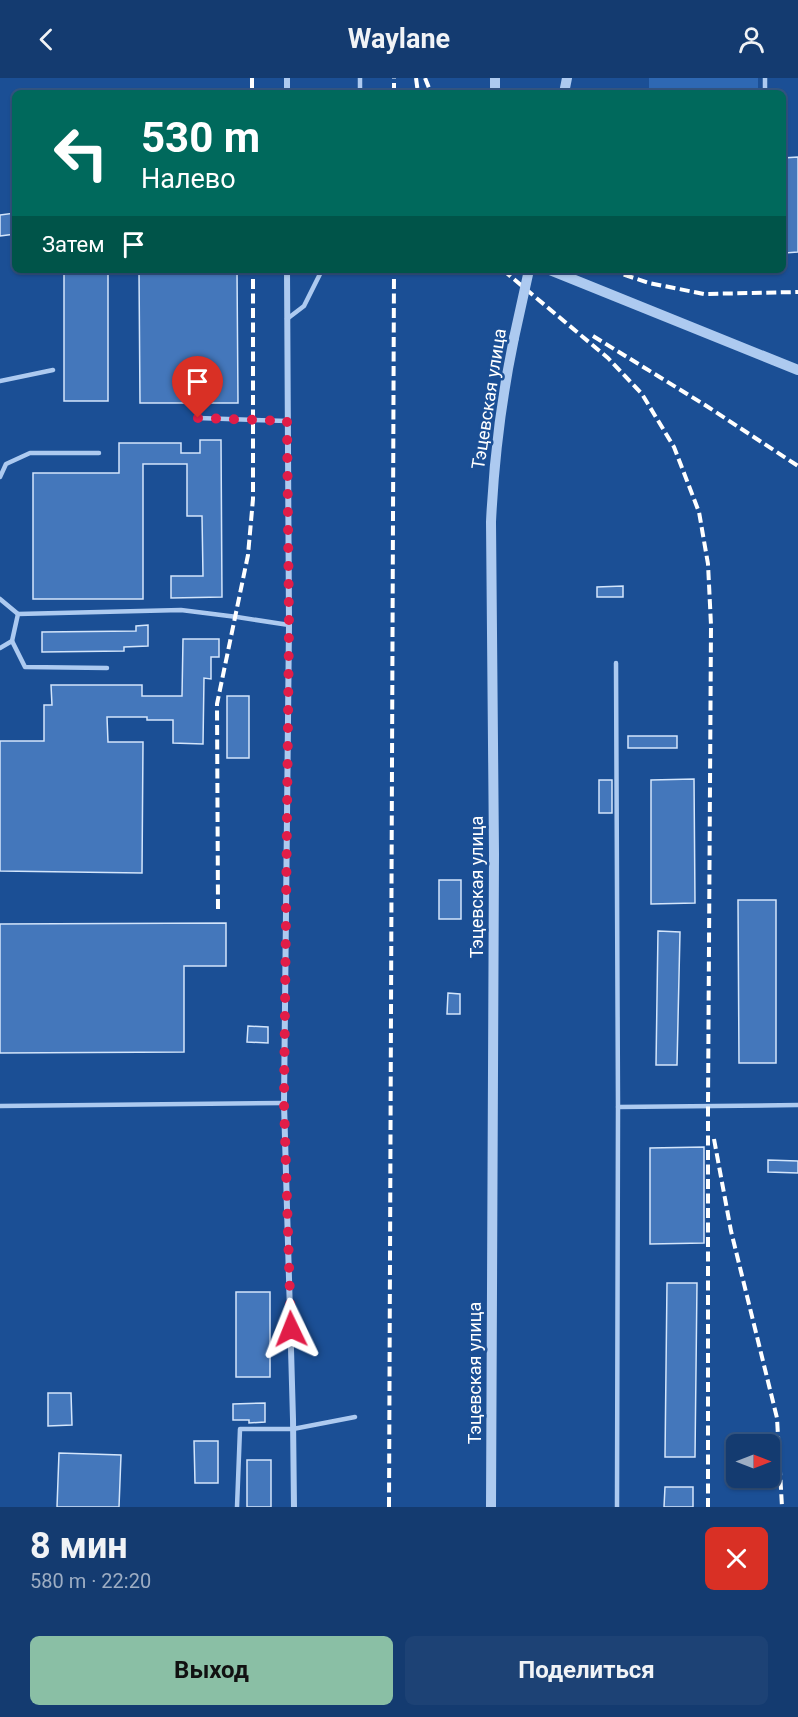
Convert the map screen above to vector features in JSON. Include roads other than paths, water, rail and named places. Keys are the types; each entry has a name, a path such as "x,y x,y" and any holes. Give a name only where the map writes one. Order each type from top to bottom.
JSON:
{"street":[{"path":"287,273 289,625 284,1103 294,1507"},
{"name":"Тэцевская улица","path":"491,1507 494,854 491,522 493,469 498,428 528,273"},
{"path":"557,273 798,370"}],"lane":[{"path":"287,320 304,306 320,273"},
{"path":"0,381 53,370"},
{"path":"198,418 287,421"},
{"path":"0,477 6,464 30,453 99,453"},
{"path":"0,599 18,614 181,610 289,625"},
{"path":"18,614 12,641 26,667 107,668"},
{"path":"0,648 12,641"},
{"path":"616,663 617,1507"},
{"path":"0,1106 284,1103"},
{"path":"618,1107 798,1105"},
{"path":"237,1507 240,1430 293,1429 355,1417"}],"railway":[{"path":"252,78 252,90"},
{"path":"394,78 394,90"},
{"path":"416,78 418,90"},
{"path":"425,78 430,90"},
{"path":"218,909 217,704 248,555 253,499 253,273"},
{"path":"389,1507 394,273"},
{"path":"507,273 608,358 642,394 674,447 699,512 708,564 711,625 708,1507"},
{"path":"619,273 649,283 704,294 798,292"},
{"path":"593,336 798,466"},
{"path":"714,1139 731,1231 777,1418 782,1507"}]}
